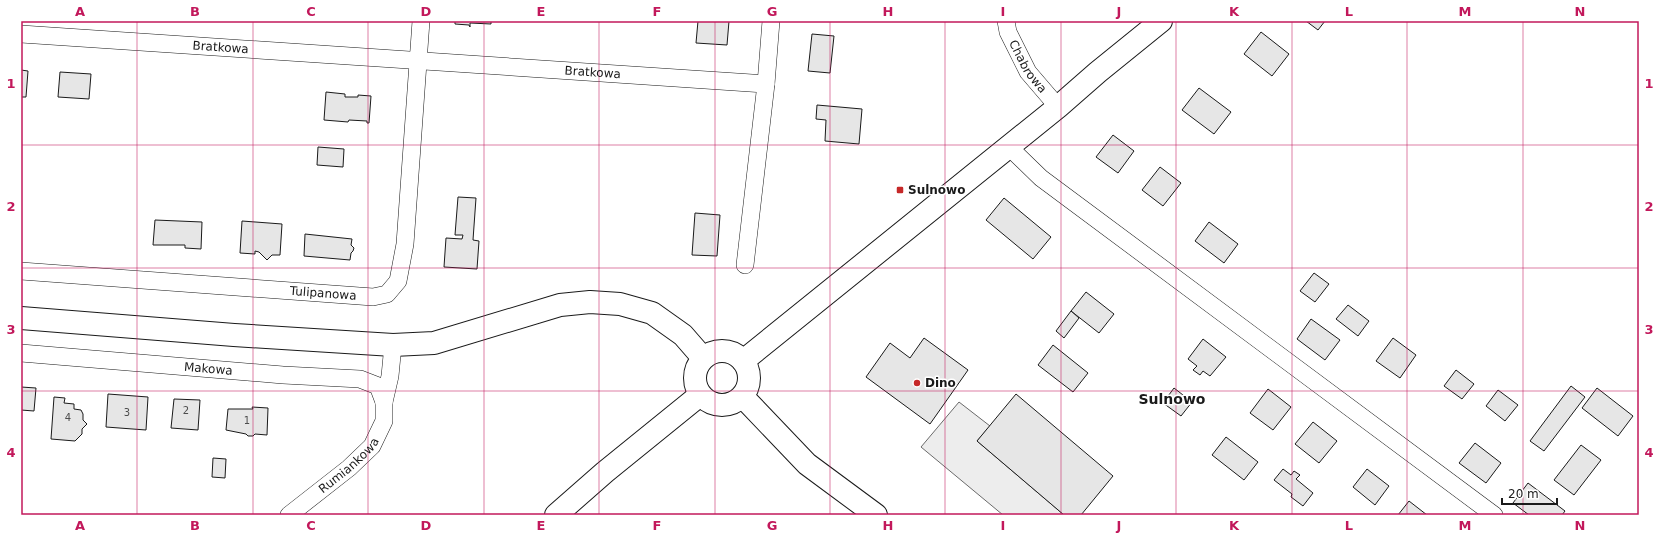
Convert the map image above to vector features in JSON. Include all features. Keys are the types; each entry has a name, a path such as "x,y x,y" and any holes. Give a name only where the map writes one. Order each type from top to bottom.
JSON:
{"main road":[{"path":"743,361 1058,107 1098,72 1161,21"},
{"path":"21,318 234,335 393,345 434,343 560,305 590,302 620,304 652,313 683,335 703,358"},
{"path":"728,351 743,361 747,367 749,375 747,390 735,403 726,406 716,405 708,402 700,395 694,380 698,364 703,358 715,352 728,351"},
{"path":"556,515 605,472 700,395"},
{"path":"742,397 807,464 876,515"}],"street":[{"path":"419,61 421,21"},
{"path":"745,265 766,84 771,21"},
{"name":"Chabrowa","path":"1006,21 1008,32 1028,72 1058,107"},
{"name":"Bratkowa","path":"21,34 766,84"},
{"name":"Tulipanowa","path":"21,271 373,297 387,294 398,281 405,244 419,61"},
{"path":"1008,146 1041,178 1494,515"},
{"path":"384,402 390,376 393,345"},
{"name":"Makowa","path":"21,353 283,375 360,378 378,386 384,402"},
{"name":"Rumiankowa","path":"289,515 349,468 372,446 384,422 384,402"}],"shaded area":[{"path":"959,402 990,426 977,441 1064,515 1003,515 921,447"}],"building":[{"path":"455,21 491,21 491,24 470,23 470,27 469,25 455,24"},
{"path":"698,21 729,21 727,45 696,43"},
{"path":"1306,21 1325,21 1318,30"},
{"path":"1261,32 1289,54 1272,76 1244,54"},
{"path":"812,34 834,36 830,73 808,71"},
{"path":"21,70 28,71 26,97 21,97"},
{"path":"60,72 91,74 89,99 58,97"},
{"path":"1199,88 1231,112 1214,134 1182,110"},
{"path":"326,92 345,94 345,97 358,97 358,95 371,96 369,123 367,123 367,121 349,120 348,122 324,120"},
{"path":"817,105 862,109 859,144 825,141 826,120 816,119"},
{"path":"1113,135 1134,151 1118,173 1096,157"},
{"path":"318,147 344,149 343,167 317,165"},
{"path":"1160,167 1181,183 1163,206 1142,190"},
{"path":"458,197 476,198 473,240 479,241 477,269 444,267 446,238 462,239 463,235 455,235"},
{"path":"1004,198 1051,237 1033,259 986,220"},
{"path":"695,213 720,215 717,256 692,255"},
{"path":"155,220 202,222 201,249 185,248 185,245 153,245"},
{"path":"242,221 282,224 280,255 272,255 267,260 259,252 255,251 255,254 240,253"},
{"path":"1209,222 1238,244 1224,263 1195,241"},
{"path":"305,234 352,239 351,245 354,248 351,253 350,260 304,256"},
{"path":"1314,273 1329,284 1315,302 1300,291"},
{"path":"1086,292 1114,314 1099,333 1071,311"},
{"path":"1348,305 1369,321 1358,336 1336,319"},
{"path":"1071,311 1079,318 1064,338 1056,331"},
{"path":"1311,319 1340,340 1325,360 1297,339"},
{"name":"Dino","path":"924,338 968,370 930,424 866,377 890,343 910,358"},
{"path":"1393,338 1416,355 1400,378 1376,361"},
{"path":"1203,339 1226,357 1210,376 1203,371 1200,375 1193,370 1197,366 1188,359"},
{"path":"1053,345 1088,373 1073,392 1038,365"},
{"path":"1456,370 1474,384 1462,399 1444,386"},
{"path":"1571,386 1585,397 1544,451 1530,441"},
{"path":"21,387 36,388 34,411 21,410"},
{"path":"1174,388 1192,402 1181,416 1163,403"},
{"path":"1597,388 1633,416 1618,436 1582,408"},
{"path":"1268,389 1291,407 1273,430 1250,413"},
{"path":"1498,390 1518,405 1505,421 1486,406"},
{"path":"108,394 148,397 146,430 106,427"},
{"path":"1016,394 1113,476 1081,515 1064,515 977,441"},
{"path":"54,397 65,398 64,403 74,404 74,409 81,410 83,414 83,420 87,424 82,429 82,434 75,441 51,439"},
{"path":"174,399 200,400 198,430 171,428"},
{"path":"252,407 268,408 267,435 255,434 253,436 248,436 246,434 226,430 228,409 253,409"},
{"path":"1313,422 1337,441 1319,463 1295,444"},
{"path":"1226,437 1258,462 1244,480 1212,455"},
{"path":"1475,443 1501,463 1486,483 1459,463"},
{"path":"1581,445 1601,460 1574,495 1554,480"},
{"path":"213,458 226,459 225,478 212,477"},
{"path":"1283,469 1291,475 1294,471 1300,475 1296,479 1313,493 1303,506 1291,497 1292,494 1274,480"},
{"path":"1367,469 1389,486 1375,505 1353,487"},
{"path":"1528,483 1565,511 1562,515 1529,515 1513,503"},
{"path":"1409,501 1427,515 1398,515"}],"place":[{"name":"Sulnowo","path":"900,190"},
{"name":"Dino","path":"917,383"}],"district":[{"name":"Sulnowo","path":"1172,399"}]}
